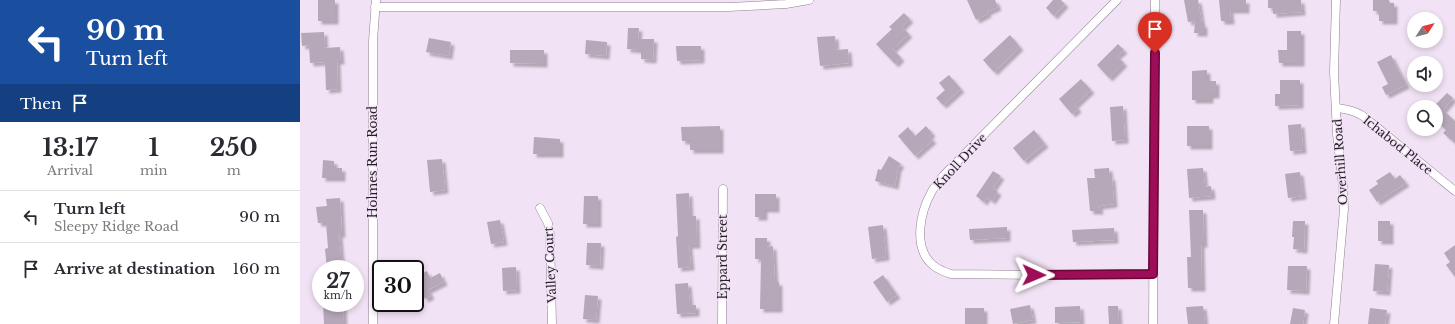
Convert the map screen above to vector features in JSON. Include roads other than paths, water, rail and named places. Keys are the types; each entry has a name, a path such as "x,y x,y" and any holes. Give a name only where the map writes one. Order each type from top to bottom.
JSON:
{"street":[{"path":"376,3 729,7 786,4 809,0"},
{"name":"Knoll Drive","path":"1117,0 943,176 932,190 926,203 922,216 920,241 922,250 929,262 941,271 951,274 1049,276 1153,274"},
{"path":"1153,324 1155,0"},
{"name":"Overhill Road","path":"1334,324 1344,209 1337,134 1337,108 1334,72 1336,0"},
{"name":"Holmes Run Road","path":"372,324 373,42 376,3"},
{"name":"Ichabod Place","path":"1337,108 1347,109 1364,116 1455,191"},
{"name":"Eppard Street","path":"722,324 723,190"},
{"name":"Valley Court","path":"540,208 548,222 550,234 552,324"}]}
